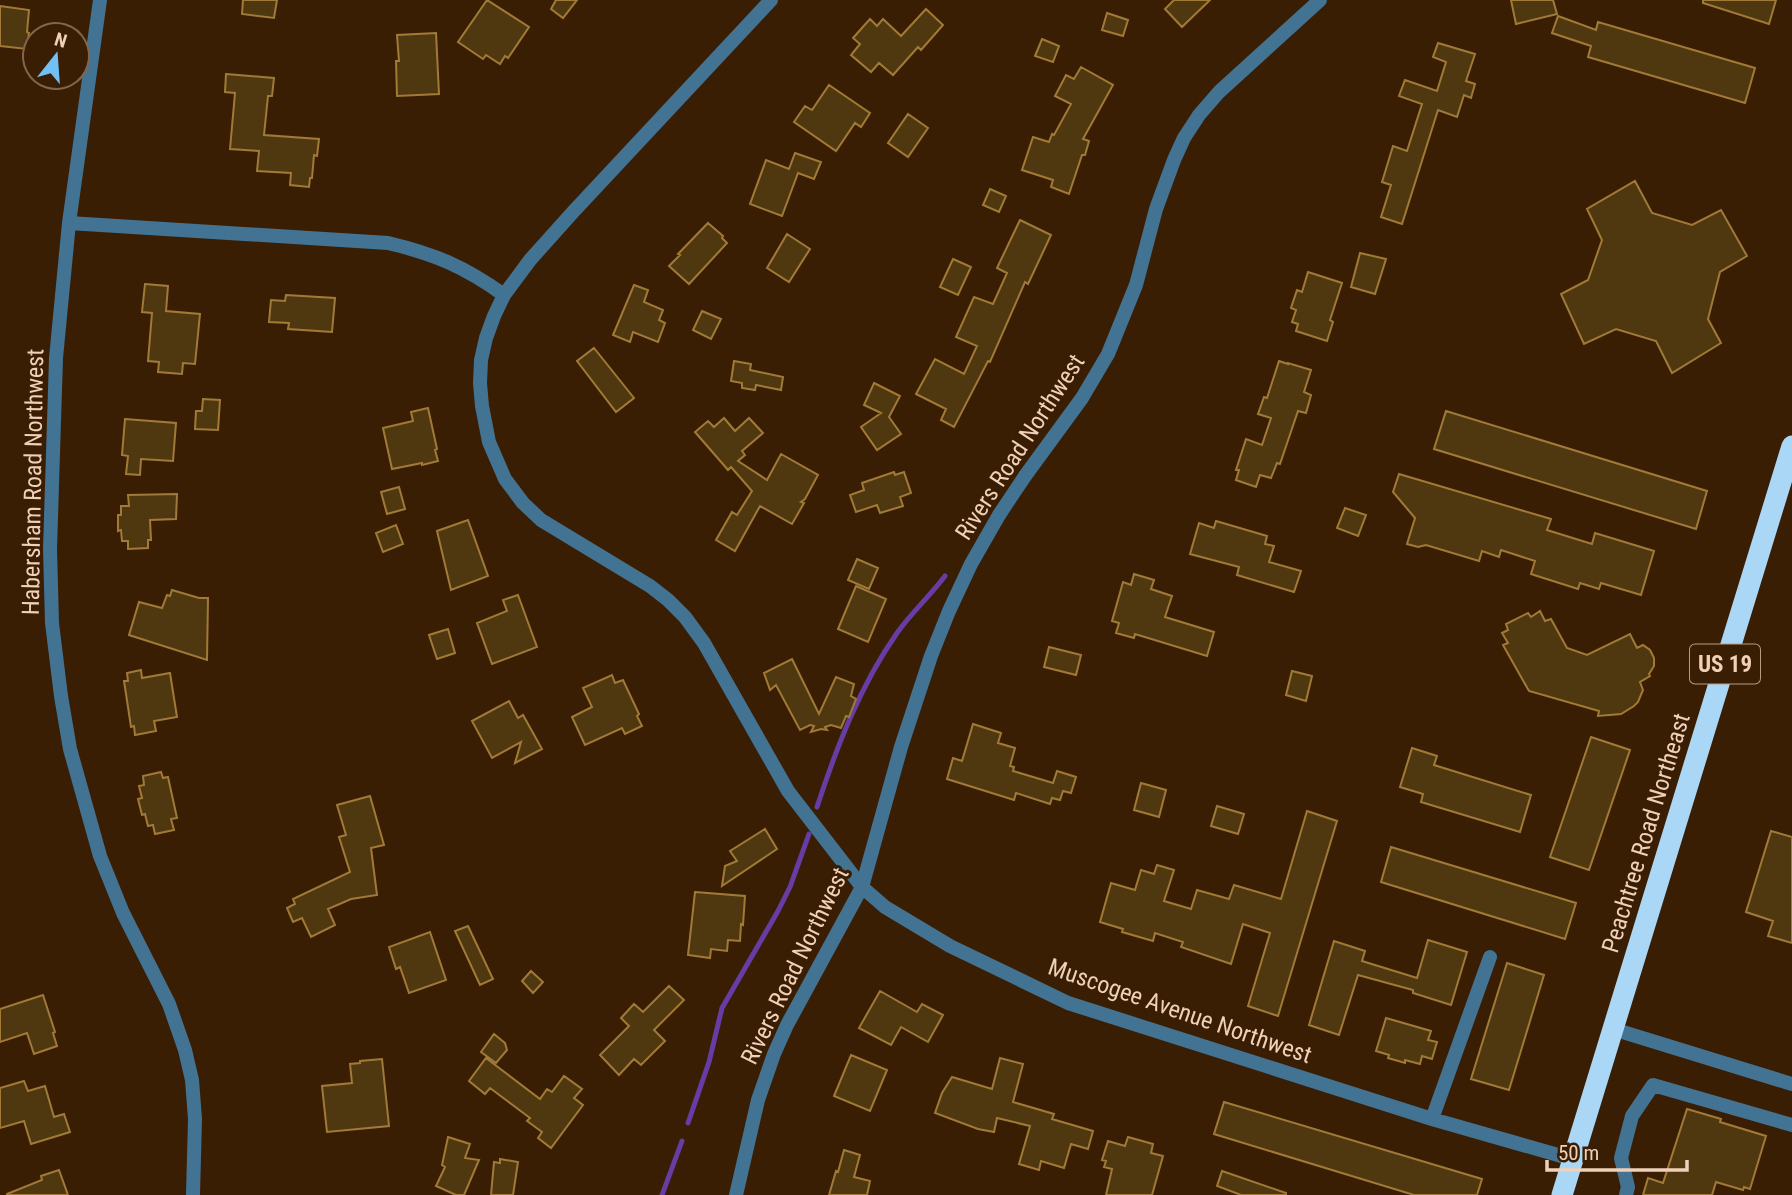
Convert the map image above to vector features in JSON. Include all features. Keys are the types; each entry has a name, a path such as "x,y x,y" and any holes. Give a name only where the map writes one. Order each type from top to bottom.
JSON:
{"highway":[{"name":"Peachtree Road Northeast","path":"1562,1195 1792,446"}],"street":[{"name":"Habersham Road Northwest","path":"100,0 69,223 56,358 50,558 53,636 70,749 100,856 123,913 169,1004 185,1050 192,1080 195,1119 193,1195"},
{"name":"Muscogee Avenue Northwest","path":"771,0 573,212 530,260 504,295 486,338 480,383 489,442 505,479 523,503 541,520 650,586 685,617 704,643 788,791 862,887 885,907 950,946 1068,1003 1432,1119 1572,1159"},
{"name":"Rivers Road Northwest","path":"736,1195 758,1100 774,1054 862,887 901,747 931,656 971,564 999,515 1082,398 1108,354 1136,285 1156,209 1184,138 1219,92 1320,0"},
{"path":"69,223 388,243 421,251 449,262 480,278 504,295"},
{"path":"1432,1119 1490,957"},
{"path":"1613,1029 1792,1084"},
{"path":"1626,1195 1628,1187 1620,1158 1632,1116 1653,1085 1791,1123"}],"building":[{"path":"243,0 277,0 274,18 242,14"},
{"path":"487,0 529,27 508,58 505,56 500,64 486,55 483,59 458,42"},
{"path":"556,0 577,0 563,18 551,9"},
{"path":"1174,0 1210,0 1182,27 1165,9"},
{"path":"1511,0 1553,0 1557,14 1516,24"},
{"path":"1703,0 1776,0 1769,24 1703,3"},
{"path":"0,6 29,10 28,21 21,21 21,48 0,46"},
{"path":"926,9 943,25 921,50 918,47 893,75 879,63 871,72 851,55 860,44 853,38 870,19 877,26 883,19 901,36"},
{"path":"1107,13 1128,20 1123,36 1102,30"},
{"path":"1558,16 1596,30 1598,22 1755,68 1745,103 1588,57 1591,46 1552,33"},
{"path":"436,33 439,94 397,96 397,35"},
{"path":"1042,39 1059,46 1053,62 1035,56"},
{"path":"1438,43 1475,54 1466,81 1475,84 1471,98 1464,95 1457,117 1438,110 1402,224 1381,217 1391,185 1382,182 1393,146 1407,151 1422,104 1399,96 1405,80 1437,91 1446,62 1433,57"},
{"path":"1081,67 1113,85 1083,139 1089,141 1069,194 1051,187 1053,180 1022,170 1033,137 1049,142 1052,134 1054,135 1071,104 1055,96 1066,75 1074,79"},
{"path":"226,74 274,78 272,96 268,96 264,135 319,139 309,187 290,185 291,173 257,171 259,151 230,149 235,93 225,92"},
{"path":"829,85 870,113 861,127 855,123 836,151 794,122 805,106 812,110"},
{"path":"908,114 928,128 908,157 888,143"},
{"path":"795,153 821,162 814,179 798,173 782,216 750,204 766,160 789,169"},
{"path":"1635,181 1652,213 1692,225 1721,210 1747,256 1720,272 1708,319 1721,343 1672,373 1656,341 1616,329 1584,344 1561,294 1588,280 1602,240 1587,209"},
{"path":"990,189 1006,196 999,212 983,205"},
{"path":"1020,220 1051,235 1028,284 1025,282 990,362 988,361 954,427 941,420 946,409 916,394 935,359 964,374 977,346 956,337 974,297 993,304 1007,273 997,268"},
{"path":"708,223 727,243 689,284 669,266"},
{"path":"787,234 810,249 789,282 767,268"},
{"path":"1360,253 1386,259 1375,294 1351,287"},
{"path":"953,259 971,267 958,295 940,287"},
{"path":"1308,272 1342,283 1330,320 1333,322 1327,341 1296,331 1298,324 1292,322 1296,310 1291,308 1297,290 1302,292"},
{"path":"145,284 168,286 166,311 200,314 195,364 183,363 182,374 158,372 159,362 148,361 152,313 142,312"},
{"path":"634,285 648,290 644,302 663,310 659,320 665,323 658,342 633,332 630,342 613,335"},
{"path":"286,295 335,298 332,332 288,329 289,323 269,322 271,300 285,301"},
{"path":"702,311 721,319 711,339 693,330"},
{"path":"594,348 634,398 616,412 577,361"},
{"path":"734,361 751,364 750,370 783,377 781,390 756,385 755,390 742,388 742,383 731,381"},
{"path":"1279,361 1311,370 1304,392 1311,395 1306,413 1298,411 1280,464 1277,463 1271,478 1260,475 1256,487 1236,480 1239,470 1236,470 1246,439 1262,445 1271,418 1258,414 1264,397 1267,398"},
{"path":"874,383 900,396 889,417 901,434 877,450 861,427 881,413 864,405"},
{"path":"203,399 220,400 218,430 195,429 196,411 202,411"},
{"path":"428,408 438,461 392,469 383,428 413,421 411,412"},
{"path":"1446,411 1707,491 1696,529 1434,449"},
{"path":"724,418 735,431 749,418 763,433 742,451 745,455 738,461 767,480 781,454 818,475 801,502 804,503 792,524 760,506 735,551 716,540 732,512 737,515 752,491 731,467 728,470 695,432 708,421 714,427"},
{"path":"125,419 176,423 173,461 141,459 140,475 126,474 128,456 122,455"},
{"path":"894,472 895,475 904,472 911,493 900,497 903,506 880,513 877,505 856,512 850,495 864,490 862,483"},
{"path":"1399,474 1551,519 1547,530 1592,544 1595,533 1654,551 1641,595 1601,583 1599,589 1580,583 1578,589 1531,574 1535,561 1501,550 1499,557 1482,551 1479,561 1426,545 1418,547 1407,544 1415,518 1393,492"},
{"path":"399,487 405,509 387,514 381,492"},
{"path":"177,494 176,519 150,520 151,540 148,540 148,548 128,549 128,541 122,541 121,530 118,531 118,515 121,515 121,506 129,506 128,495"},
{"path":"1345,508 1366,515 1358,536 1337,528"},
{"path":"468,520 488,576 451,590 437,531"},
{"path":"1216,521 1267,536 1265,544 1274,546 1269,562 1301,571 1294,592 1237,575 1239,567 1190,554 1199,523 1214,528"},
{"path":"396,525 403,544 383,552 376,533"},
{"path":"857,559 878,568 869,589 848,580"},
{"path":"1134,574 1154,580 1151,589 1172,596 1165,617 1214,632 1207,656 1135,634 1134,638 1116,633 1119,623 1112,621 1123,582 1131,585"},
{"path":"856,586 886,599 868,642 838,629"},
{"path":"172,590 208,598 207,660 129,635 139,602 162,608"},
{"path":"518,595 537,647 492,664 477,623 507,611 503,600"},
{"path":"1540,611 1545,621 1551,619 1567,648 1587,655 1630,634 1637,648 1643,645 1650,650 1654,666 1650,676 1640,682 1643,690 1638,702 1621,714 1598,716 1599,711 1529,691 1503,645 1508,643 1502,633 1508,630 1506,624 1528,613 1531,617"},
{"path":"448,629 455,653 437,659 429,635"},
{"path":"1049,647 1081,655 1076,675 1044,667"},
{"path":"792,659 819,714 836,677 854,684 851,696 856,699 841,728 831,725 825,727 827,730 811,732 814,726 810,725 800,730 776,685 770,690 764,673"},
{"path":"141,670 142,678 170,673 177,717 154,721 156,731 135,735 134,726 131,727 124,681 128,681 127,673"},
{"path":"1292,671 1312,676 1306,701 1286,695"},
{"path":"612,675 615,683 623,680 642,726 625,734 622,728 585,745 572,717 592,707 583,688"},
{"path":"509,701 518,718 523,715 542,749 515,763 521,742 492,758 472,721"},
{"path":"973,724 1001,733 998,743 1015,748 1010,766 1014,767 1013,771 1053,783 1057,771 1076,777 1071,793 1063,791 1060,800 1052,798 1050,804 1016,793 1014,800 947,779 953,758 962,761"},
{"path":"1591,737 1630,750 1589,870 1550,857"},
{"path":"1412,748 1437,756 1434,765 1531,795 1520,832 1421,802 1423,794 1400,787"},
{"path":"161,772 163,778 168,777 177,818 171,819 174,830 155,834 153,825 148,826 145,814 142,815 138,799 142,798 139,786 144,785 143,776"},
{"path":"1141,783 1166,790 1159,817 1134,810"},
{"path":"370,796 384,845 371,848 377,895 351,899 328,909 335,925 311,937 302,918 293,922 287,908 295,904 293,899 350,872 339,837 346,835 337,805"},
{"path":"1217,806 1244,814 1238,834 1211,826"},
{"path":"1307,811 1337,821 1278,1016 1248,1006 1270,933 1243,924 1231,964 1181,947 1183,942 1155,933 1153,941 1100,922 1111,883 1135,890 1141,870 1154,874 1157,865 1174,870 1164,901 1191,909 1197,890 1229,899 1234,885 1281,899"},
{"path":"765,829 777,849 722,886 725,866 737,861 730,851"},
{"path":"1771,831 1792,837 1792,943 1768,936 1773,921 1746,912"},
{"path":"1391,847 1576,903 1565,939 1381,882"},
{"path":"695,892 745,896 740,941 728,940 727,951 711,949 710,958 688,955"},
{"path":"468,926 493,979 480,985 455,931"},
{"path":"430,932 446,980 409,993 400,967 396,969 389,947"},
{"path":"1428,940 1467,952 1451,1005 1413,993 1413,990 1358,975 1339,1035 1309,1025 1334,941 1365,951 1362,961 1417,978"},
{"path":"1507,963 1544,975 1509,1090 1471,1079"},
{"path":"531,971 543,982 533,993 522,981"},
{"path":"669,986 684,1000 654,1030 665,1041 641,1065 634,1059 619,1075 600,1055 629,1026 621,1018 634,1004 643,1012"},
{"path":"880,991 917,1012 922,1004 943,1015 928,1042 901,1027 891,1045 859,1028"},
{"path":"43,995 57,1046 34,1054 27,1033 0,1042 0,1009"},
{"path":"1386,1018 1431,1031 1428,1040 1437,1042 1432,1059 1422,1056 1420,1064 1405,1060 1405,1063 1376,1051"},
{"path":"494,1034 505,1043 507,1050 496,1063 481,1052"},
{"path":"851,1055 887,1070 870,1111 834,1096"},
{"path":"486,1058 540,1099 547,1089 552,1092 564,1076 582,1089 574,1098 583,1105 551,1148 538,1138 542,1132 527,1121 530,1118 490,1088 485,1094 469,1081"},
{"path":"1000,1058 1023,1064 1013,1102 1054,1114 1052,1119 1093,1131 1088,1149 1071,1144 1064,1168 1041,1161 1039,1170 1019,1164 1030,1126 997,1118 994,1132 935,1113 942,1093 952,1077 992,1089"},
{"path":"382,1059 389,1126 327,1132 322,1086 352,1083 350,1064"},
{"path":"24,1081 28,1091 45,1086 54,1117 64,1114 70,1132 31,1144 24,1121 0,1128 0,1088"},
{"path":"1224,1102 1482,1179 1477,1195 1414,1195 1214,1134"},
{"path":"1687,1109 1766,1136 1750,1189 1744,1187 1743,1190 1716,1182 1712,1195 1643,1195 1648,1178 1663,1183"},
{"path":"448,1137 470,1144 465,1158 479,1160 464,1195 456,1195 436,1186 445,1167 442,1165"},
{"path":"1128,1137 1153,1144 1151,1153 1163,1156 1152,1195 1106,1195 1112,1169 1104,1167 1106,1161 1102,1160 1108,1141 1125,1146"},
{"path":"844,1150 860,1155 854,1177 870,1181 867,1195 829,1195"},
{"path":"500,1159 518,1162 513,1195 491,1195 494,1162 500,1163"},
{"path":"59,1170 68,1195 7,1195 42,1180 41,1176"},
{"path":"1222,1171 1286,1195 1241,1195 1217,1186"}],"waterway":[{"path":"817,807 841,739 872,674 902,626 945,576"},
{"path":"688,1123 709,1062 722,1008 778,911 790,887 809,834"},
{"path":"662,1195 682,1141"}]}
